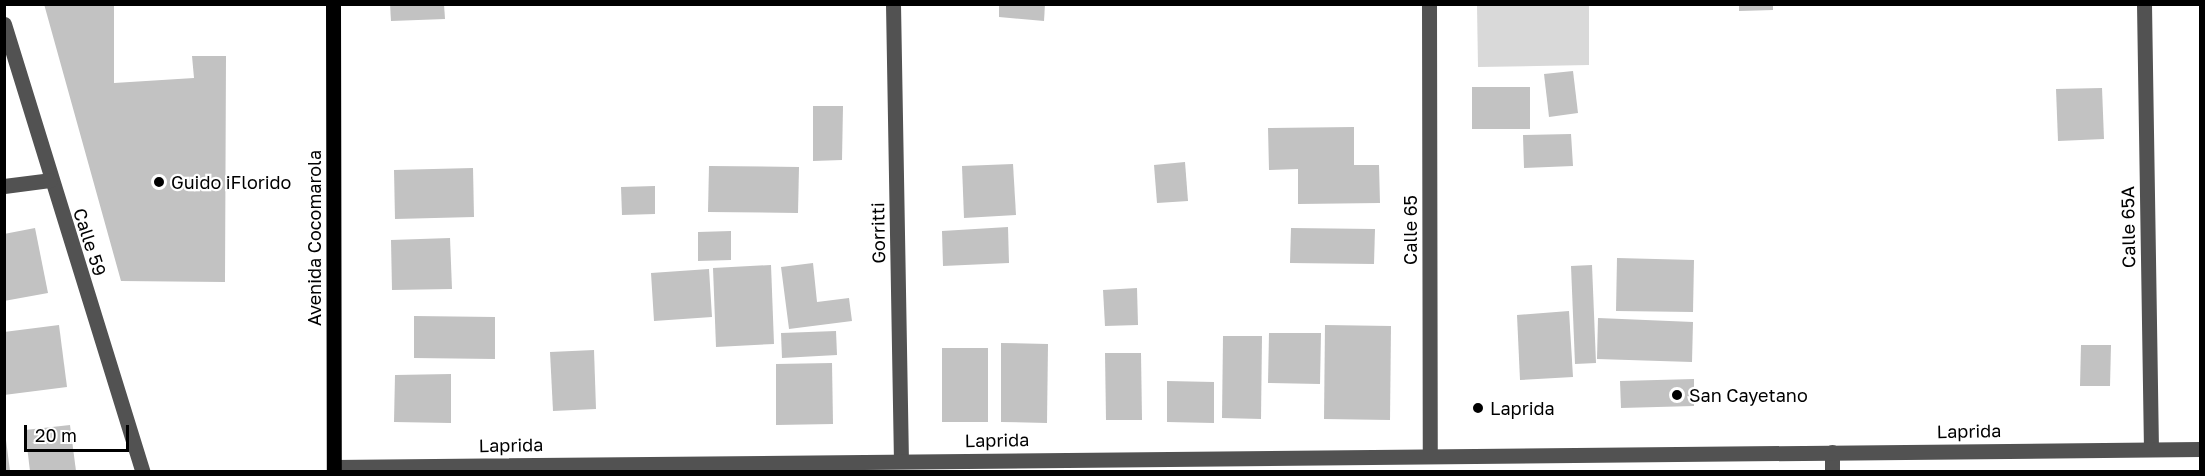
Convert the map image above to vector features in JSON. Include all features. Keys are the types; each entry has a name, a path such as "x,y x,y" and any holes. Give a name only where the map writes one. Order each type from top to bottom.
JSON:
{"main road":[{"name":"Avenida Cocomarola","path":"333,4 334,469"}],"street":[{"name":"Gorritti","path":"893,4 901,461"},
{"name":"Calle 65","path":"1428,4 1430,455"},
{"name":"Calle 65A","path":"2144,4 2151,449"},
{"name":"Calle 59","path":"4,24 50,180 143,471"},
{"path":"4,186 50,180"},
{"name":"Laprida","path":"334,469 857,466 901,461 1336,464 1430,455 2200,449"},
{"path":"1832,452 1832,471"}],"shaded area":[{"path":"1477,5 1589,5 1589,65 1478,67"}],"building":[{"name":"Guido iFlorido","path":"44,4 114,4 114,83 194,78 192,56 226,56 225,282 121,281"},
{"path":"390,4 444,4 445,19 391,21"},
{"path":"999,4 1045,4 1044,21 999,17"},
{"path":"1739,4 1773,4 1773,10 1739,11"},
{"path":"1573,71 1578,113 1549,117 1544,74"},
{"path":"1472,87 1530,87 1530,129 1472,129"},
{"path":"2102,88 2104,139 2058,141 2056,89"},
{"path":"813,106 843,106 842,160 813,161"},
{"path":"1354,127 1354,165 1379,165 1380,203 1298,204 1298,169 1269,170 1268,128"},
{"path":"1571,134 1573,166 1524,168 1523,135"},
{"path":"1185,162 1188,201 1157,203 1154,165"},
{"path":"1013,164 1016,215 964,218 962,166"},
{"path":"709,166 799,167 798,213 708,212"},
{"path":"473,168 474,217 395,219 394,170"},
{"path":"655,186 655,214 622,215 621,187"},
{"path":"1008,227 1009,263 943,266 942,231"},
{"path":"35,228 48,293 4,301 4,234"},
{"path":"1291,228 1375,229 1374,264 1290,263"},
{"path":"731,231 731,260 698,261 698,232"},
{"path":"450,238 452,289 392,290 391,240"},
{"path":"1617,258 1694,260 1693,312 1616,311"},
{"path":"813,263 817,302 849,298 852,321 789,329 781,267"},
{"path":"771,265 774,344 716,347 713,268"},
{"path":"1592,265 1596,363 1575,364 1571,266"},
{"path":"709,269 712,317 654,321 651,273"},
{"path":"1137,288 1138,325 1105,326 1103,290"},
{"path":"1569,311 1573,377 1520,380 1517,315"},
{"path":"414,316 495,317 495,359 414,358"},
{"path":"1598,318 1693,322 1692,362 1597,359"},
{"path":"59,325 67,387 4,395 4,332"},
{"path":"1325,325 1391,326 1390,420 1324,419"},
{"path":"836,331 837,355 782,358 781,333"},
{"path":"1269,333 1321,333 1320,384 1268,383"},
{"path":"1223,336 1262,336 1261,419 1222,418"},
{"path":"1001,343 1048,344 1047,423 1001,422"},
{"path":"2081,345 2111,345 2110,386 2080,386"},
{"path":"942,348 988,348 988,422 942,422"},
{"path":"594,350 596,409 553,411 550,352"},
{"path":"1105,353 1141,353 1142,420 1106,420"},
{"path":"832,363 833,424 776,425 776,364"},
{"path":"451,374 451,423 394,422 395,375"},
{"path":"1694,379 1694,406 1621,408 1620,381"},
{"path":"1167,381 1214,382 1214,423 1167,422"},
{"path":"70,425 76,471 30,471 25,430"},
{"path":"6,440 10,471 4,471"}],"place":[{"name":"Guido iFlorido","path":"159,182"},
{"name":"San Cayetano","path":"1677,395"},
{"name":"Laprida","path":"1478,408"}]}
